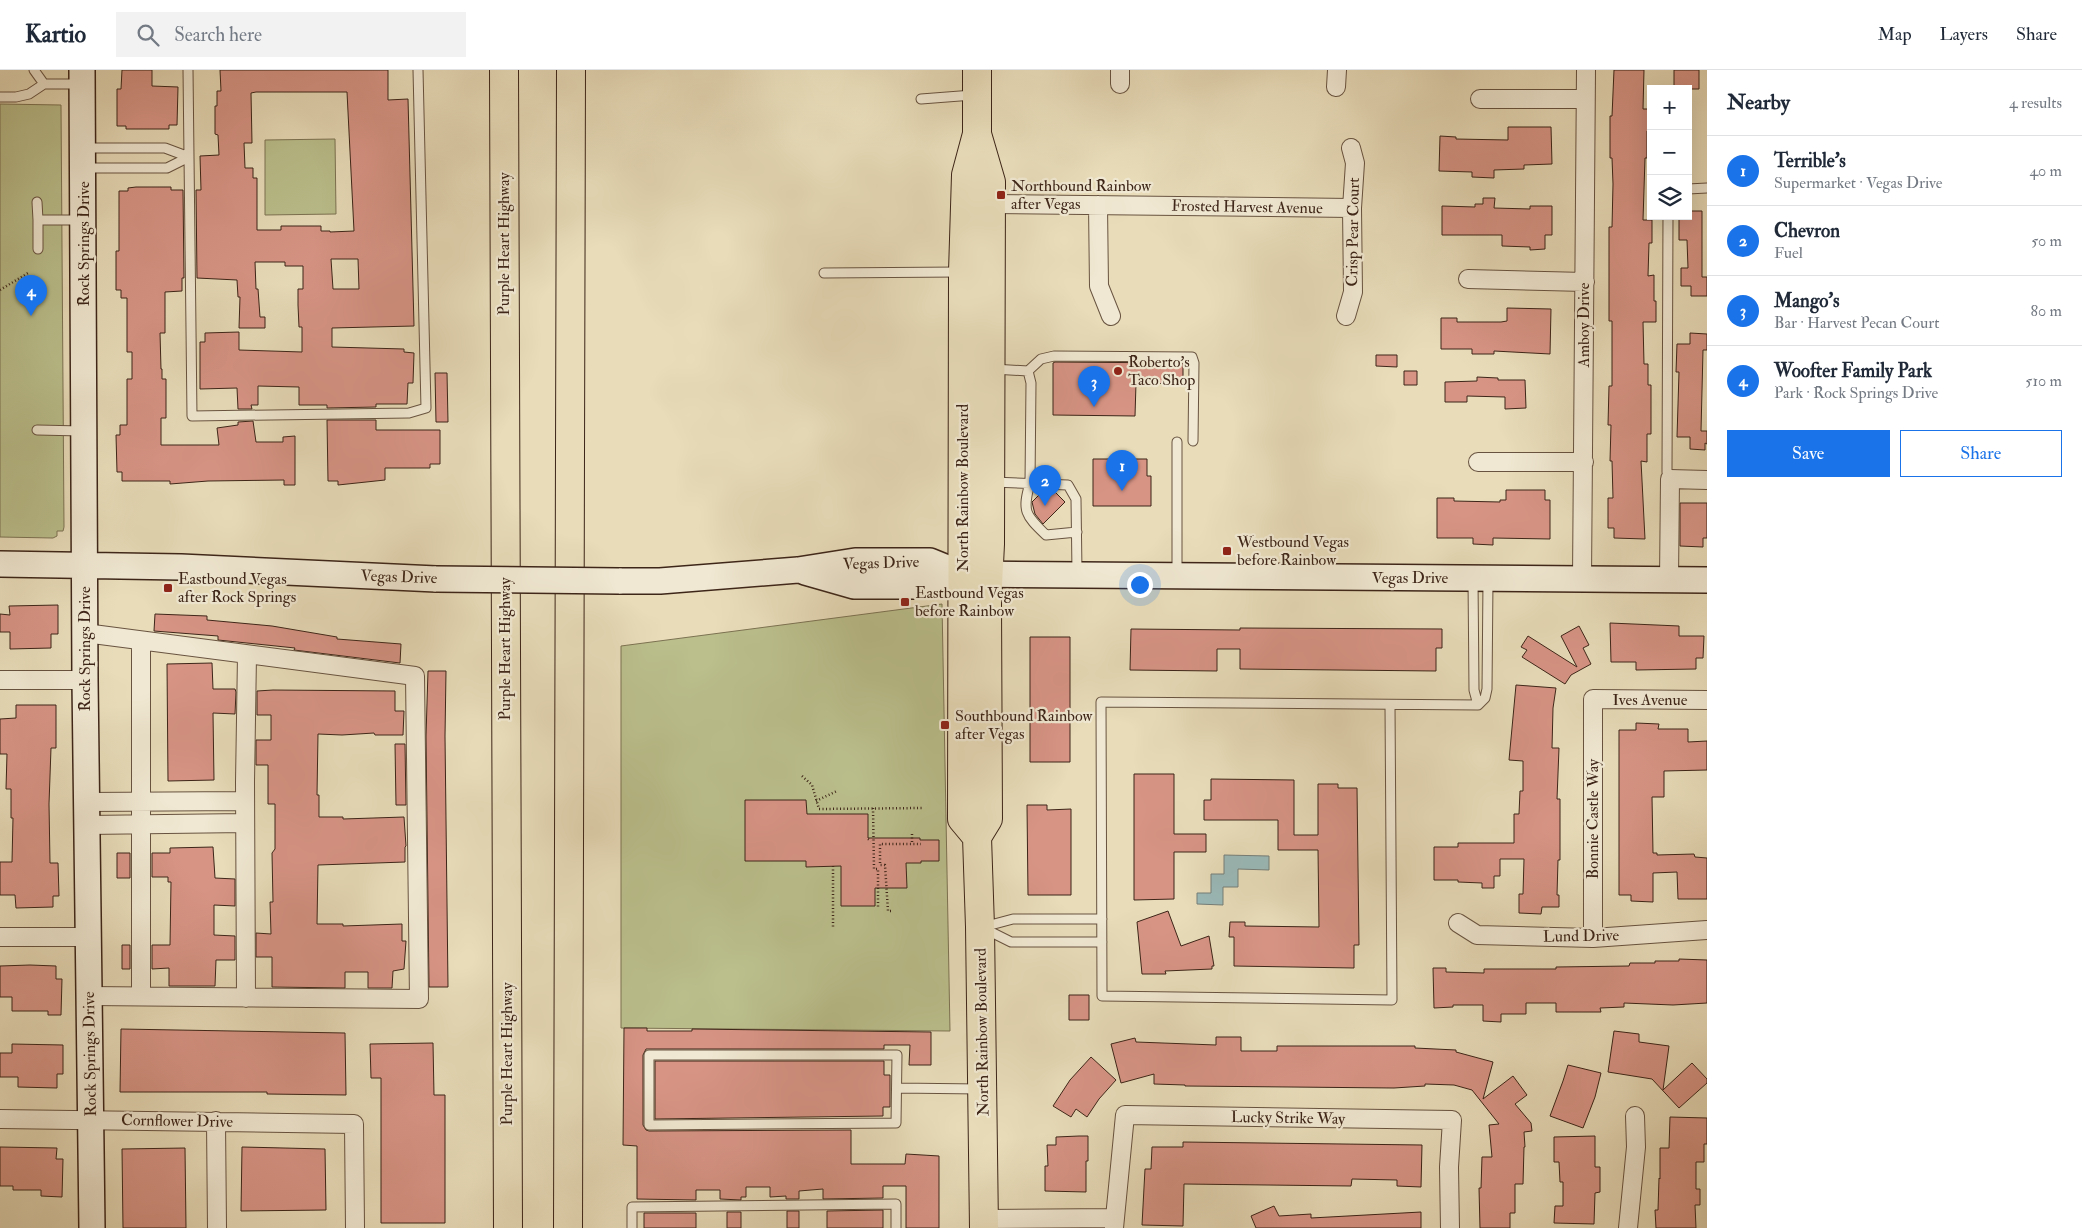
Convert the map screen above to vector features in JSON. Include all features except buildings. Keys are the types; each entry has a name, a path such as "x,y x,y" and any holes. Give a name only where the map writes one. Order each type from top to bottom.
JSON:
{"main road":[{"path":"485,70 486,214 504,433"},
{"name":"Purple Heart Highway","path":"504,70 508,1228"},
{"path":"568,1228 570,70"},
{"name":"Rock Springs Drive","path":"82,77 85,680 92,1228"},
{"name":"North Rainbow Boulevard","path":"977,82 977,134 966,175 963,272 962,574 962,819 977,837"},
{"name":"North Rainbow Boulevard","path":"977,134 991,182 990,482 987,604 988,819 977,837 984,1224"},
{"name":"Vegas Drive","path":"0,564 180,567 436,578 660,581 798,570 854,586 930,586 962,574 1707,580"}],"street":[{"name":"Amboy Drive","path":"1582,579 1586,70"},
{"path":"1480,99 1586,99"},
{"name":"Crisp Pear Court","path":"1346,316 1353,292 1352,208 1355,164 1351,148"},
{"name":"Frosted Harvest Avenue","path":"991,204 1352,208"},
{"path":"1098,205 1098,286 1111,316"},
{"path":"1468,279 1585,282"},
{"path":"1478,462 1584,462"},
{"path":"1669,580 1670,480 1707,480"},
{"path":"85,633 247,656 415,676 419,998 89,996"},
{"path":"140,641 141,996"},
{"path":"246,998 245,801 247,656"},
{"path":"0,680 85,680"},
{"name":"Ives Avenue","path":"1593,699 1707,700"},
{"name":"Bonnie Castle Way","path":"1593,699 1593,938"},
{"path":"87,813 141,824 209,812 245,801"},
{"path":"87,813 141,802 209,812 245,823"},
{"name":"Lund Drive","path":"1458,923 1477,935 1593,938 1707,930"},
{"path":"0,937 89,938"},
{"name":"Lucky Strike Way","path":"1114,1223 1125,1115 1452,1120 1450,1228"},
{"path":"1628,1228 1636,1147 1635,1116"},
{"name":"Cornflower Drive","path":"0,1119 354,1124 355,1228"},
{"path":"216,1121 217,1228"},
{"path":"984,1224 1114,1223"}],"lane":[{"path":"34,70 44,84"},
{"path":"188,70 192,416 409,413 426,408 418,70"},
{"path":"0,97 16,97 29,94 44,84 82,77"},
{"path":"921,99 977,82"},
{"path":"83,158 166,148 189,157"},
{"path":"83,158 167,168 189,157"},
{"path":"1692,189 1707,188"},
{"path":"37,202 38,249"},
{"path":"38,220 84,220"},
{"path":"1668,220 1666,472 1670,480"},
{"path":"824,273 963,272"},
{"path":"991,369 1028,371 1041,359 1054,356 1192,357 1194,363 1193,441"},
{"path":"1028,371 1031,383 1030,483 1026,499 1026,514 1046,535 1077,532"},
{"path":"37,430 85,431"},
{"path":"1177,442 1177,576"},
{"path":"990,482 1068,485 1076,499 1077,575"},
{"path":"1478,705 1474,690 1473,656 1481,578"},
{"path":"1390,705 1392,1000 1102,996 1101,702 1478,705 1485,698 1487,690 1488,656 1481,578"},
{"path":"1473,656 1488,656"},
{"path":"980,927 1013,919 1102,919"},
{"path":"980,927 1011,942 1102,942"},
{"path":"649,1055 898,1055 898,1088 896,1123 649,1125 649,1055"},
{"path":"898,1088 982,1089"},
{"path":"632,1228 632,1206 896,1204 896,1228"}],"path":[{"path":"0,290 28,273"},
{"path":"802,776 812,785 819,809 922,808"},
{"path":"816,801 837,791"},
{"path":"872,808 871,842 874,869 878,869 878,907"},
{"path":"912,834 912,844"},
{"path":"871,842 880,844 921,844"},
{"path":"880,844 880,865"},
{"path":"874,865 885,865 888,911 891,911"},
{"path":"833,866 833,927"}],"green space":[{"path":"0,104 61,105 64,527 63,531 57,531 57,536 53,538 0,537"},
{"path":"335,139 336,214 265,215 265,140"},
{"path":"942,604 950,1031 621,1028 621,646"}],"water":[{"path":"1224,855 1269,856 1269,870 1238,869 1238,887 1223,887 1223,905 1197,904 1197,893 1211,893 1211,874 1224,874"}],"place":[{"name":"Northbound Rainbow after Vegas","path":"1001,195"},
{"name":"Woofter Family Park","path":"31,316"},
{"name":"Roberto's Taco Shop","path":"1118,371"},
{"name":"Mango's","path":"1094,407"},
{"name":"Terrible's","path":"1122,491"},
{"name":"Chevron","path":"1045,506"},
{"name":"Westbound Vegas before Rainbow","path":"1227,551"},
{"name":"Eastbound Vegas after Rock Springs","path":"168,588"},
{"name":"Eastbound Vegas before Rainbow","path":"905,602"},
{"name":"Southbound Rainbow after Vegas","path":"945,725"}]}
